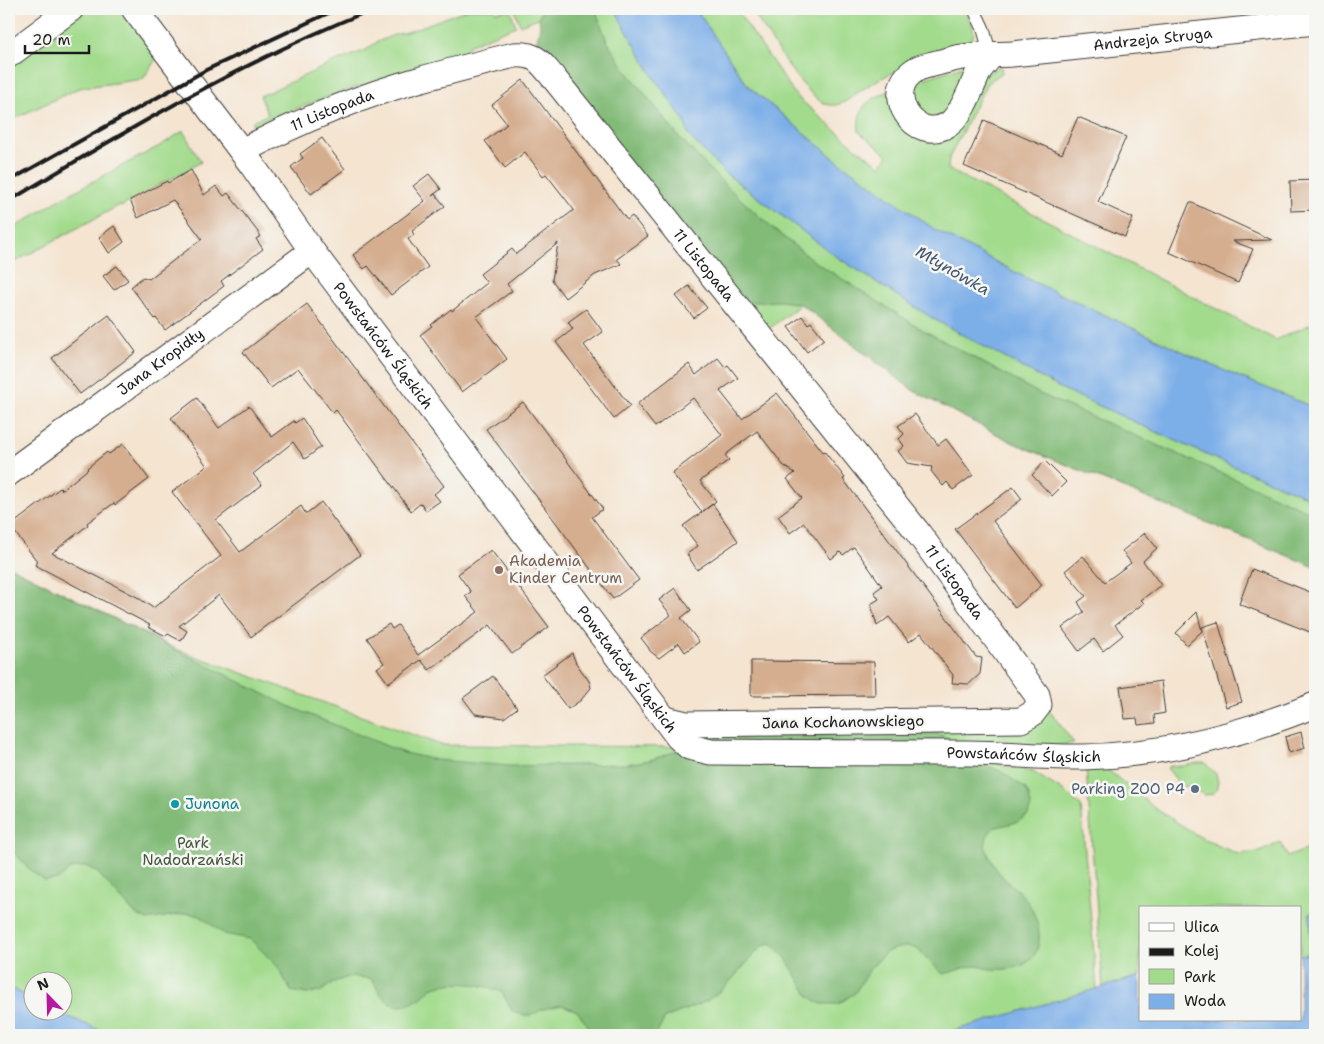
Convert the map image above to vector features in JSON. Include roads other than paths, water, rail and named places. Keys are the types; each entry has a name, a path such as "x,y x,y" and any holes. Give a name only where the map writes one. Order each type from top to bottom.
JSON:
{"street":[{"path":"9,55 72,9"},
{"name":"Powstańców Śląskich","path":"134,9 242,151 312,250 682,742 698,750 711,752 993,753 1085,757 1136,753 1186,744 1241,730 1315,705"},
{"name":"Andrzeja Struga","path":"990,56 1315,22"},
{"name":"11 Listopada","path":"242,151 297,124 387,90 514,55 526,54 533,56 553,77 916,530 1037,695 1039,705 1032,714 1021,720"},
{"name":"Jana Kropidły","path":"9,473 312,250"},
{"name":"Jana Kochanowskiego","path":"666,719 686,724 1021,720"}],"lane":[{"path":"974,9 983,28 990,56"}],"water":[{"name":"Młynówka","path":"614,9 696,9 748,86 835,159 934,229 1032,281 1218,368 1315,408 1315,500 1218,460 1058,387 932,318 834,255 724,172 689,136 684,120 655,79"},
{"path":"1315,911 1315,1035 939,1035 1139,976 1139,1022 1302,1022 1302,955 1312,951 1310,913"},
{"path":"9,987 22,994 22,1022 72,1022 72,1018 111,1035 9,1035"}],"railway":[{"path":"9,181 206,70 337,9"},
{"path":"9,201 142,122 233,73 325,29 373,9"}],"place":[{"name":"Akademia Kinder Centrum","path":"499,570"},
{"name":"Parking ZOO P4","path":"1195,789"},
{"name":"Junona","path":"175,804"}],"park label":[{"name":"Park Nadodrzański","path":"193,852"}]}
